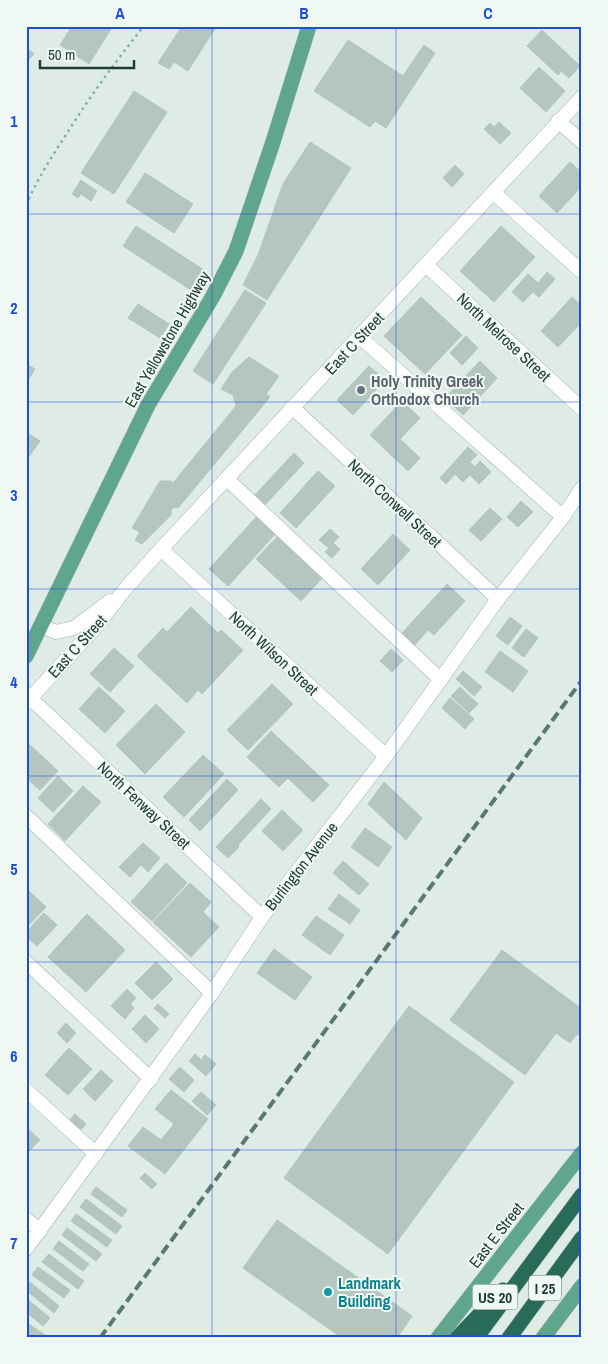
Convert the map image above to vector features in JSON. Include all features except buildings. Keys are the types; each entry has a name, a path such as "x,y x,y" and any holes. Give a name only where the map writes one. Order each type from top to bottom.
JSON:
{"highway":[{"name":"I 25","path":"476,1338 582,1195"},
{"name":"I 25","path":"509,1338 582,1238"},
{"name":"US 20","path":"457,1338 491,1301 535,1259"}],"main road":[{"name":"East Yellowstone Highway","path":"26,656 148,405 213,296 236,251 273,142 309,26"},
{"name":"East E Street","path":"438,1338 582,1153"},
{"path":"548,1336 582,1286"}],"street":[{"name":"East C Street","path":"28,698 94,629 126,588 161,549 292,407 360,338 582,97"},
{"path":"558,121 582,142"},
{"path":"493,192 582,272"},
{"name":"North Melrose Street","path":"426,265 582,409"},
{"path":"360,338 562,517"},
{"name":"North Conwell Street","path":"292,407 498,599"},
{"path":"227,479 441,680"},
{"name":"Burlington Avenue","path":"26,1249 212,993 262,916 386,756 498,599 562,517 582,488"},
{"name":"North Wilson Street","path":"161,549 386,756"},
{"name":"East C Street","path":"42,626 56,632 74,628 126,588"},
{"name":"North Fenway Street","path":"28,698 262,916"},
{"path":"26,816 212,993"},
{"path":"26,962 151,1079"},
{"path":"26,1090 96,1154"},
{"path":"26,1219 40,1231"}],"path":[{"path":"26,205 52,157 87,101 144,26"}],"railway":[{"path":"100,1338 582,680"}],"place":[{"name":"Holy Trinity Greek Orthodox Church","path":"361,390"},
{"name":"Landmark Building","path":"328,1292"}]}
